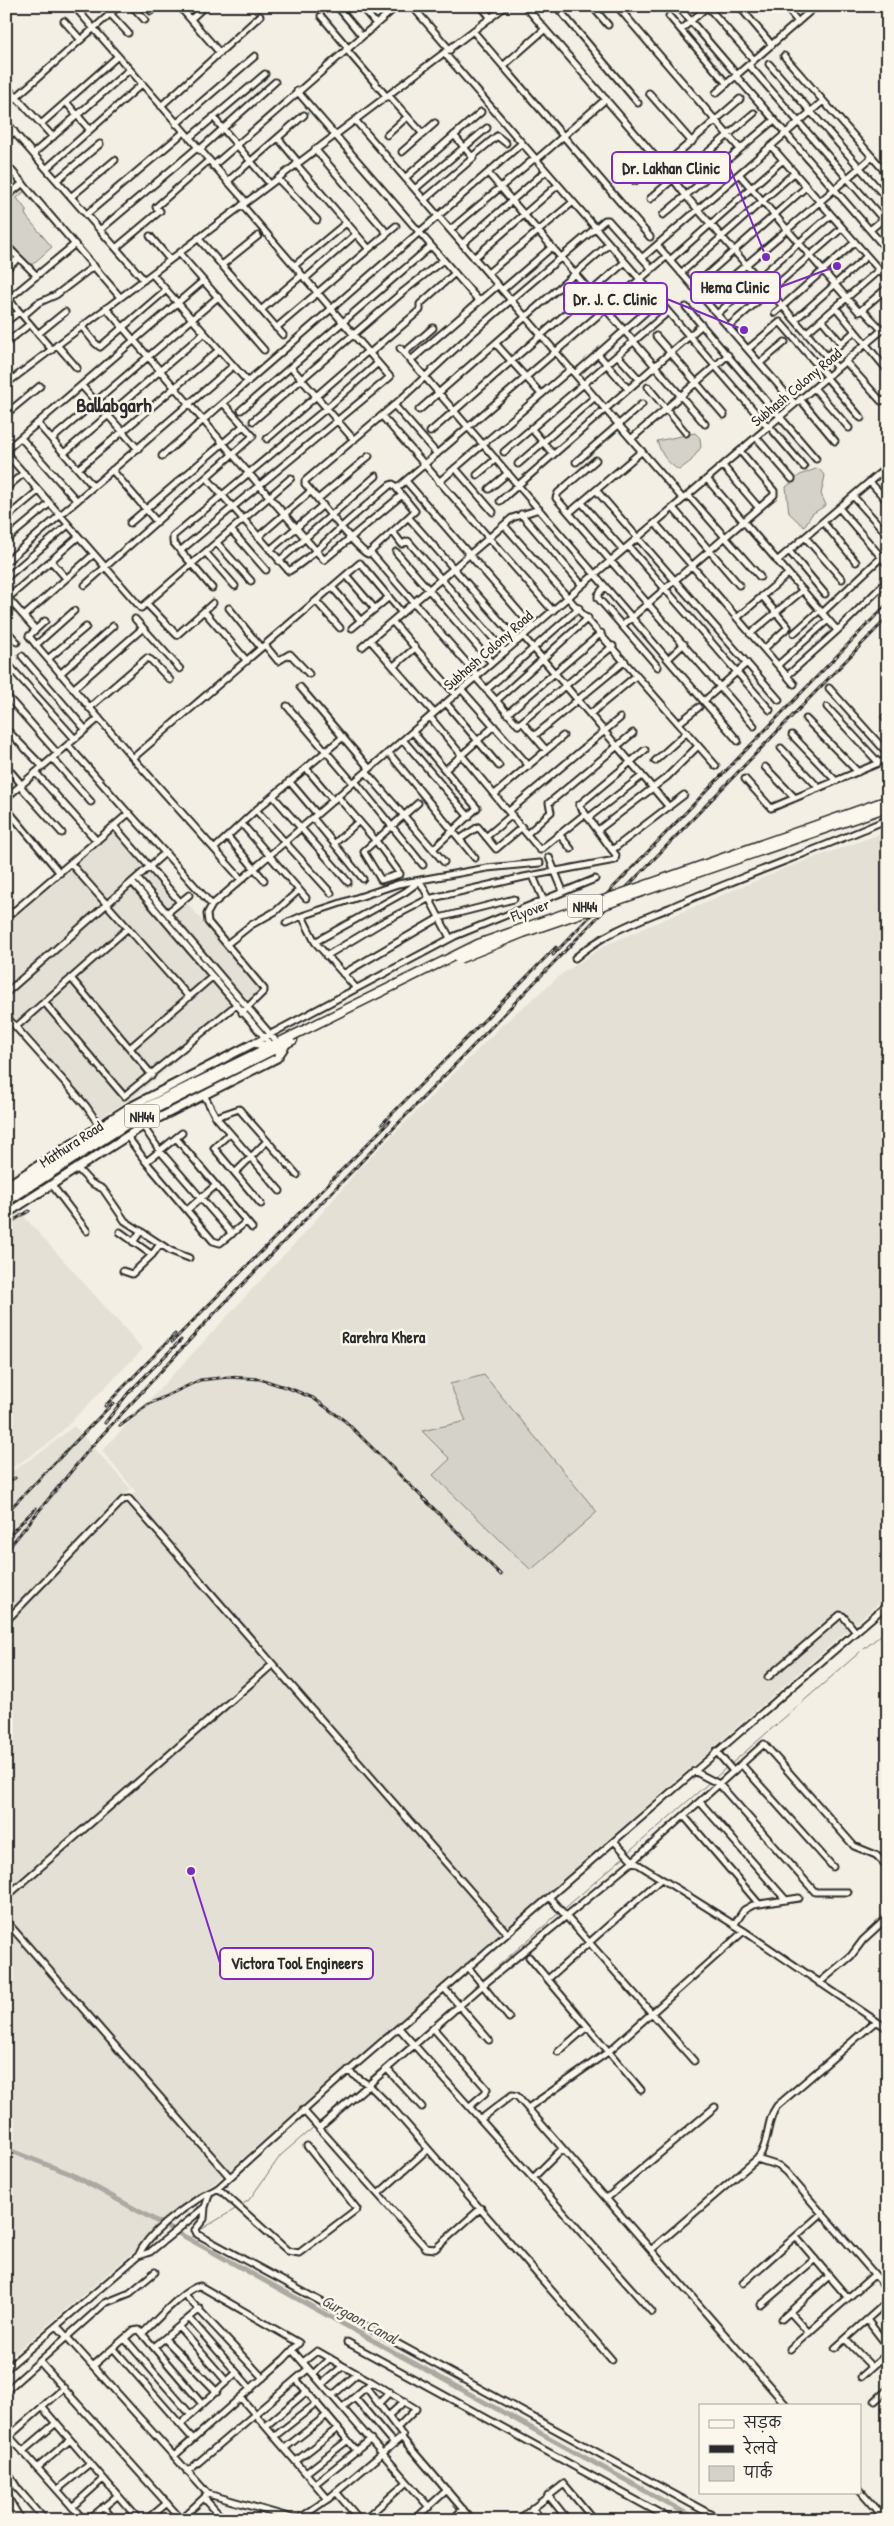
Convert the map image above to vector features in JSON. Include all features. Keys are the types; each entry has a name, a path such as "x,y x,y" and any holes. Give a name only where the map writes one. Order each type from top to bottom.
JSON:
{"highway":[{"name":"Flyover","path":"291,1040 478,944 888,800"},
{"name":"Flyover","path":"272,1044 291,1040 417,978 523,934 888,807"},
{"name":"Mathura Road","path":"6,1194 108,1133 291,1040"},
{"name":"Mathura Road","path":"6,1202 108,1133 143,1104 272,1044"},
{"path":"99,1125 108,1133 114,1144"}],"main road":[{"path":"6,1214 143,1126 277,1058 291,1040"},
{"path":"6,1186 130,1107 143,1104 254,1043 272,1044"},
{"path":"6,2496 20,2520"}],"street":[{"path":"74,6 227,182 294,266 390,377 180,551"},
{"path":"103,6 128,33"},
{"path":"6,106 119,6"},
{"path":"132,6 145,20"},
{"path":"147,6 152,11"},
{"path":"179,6 220,53"},
{"path":"190,19 205,6"},
{"path":"337,6 362,36"},
{"path":"361,6 376,24"},
{"path":"412,6 450,50"},
{"path":"481,6 491,18"},
{"path":"6,384 315,149 445,54 506,6"},
{"path":"525,6 659,161 686,196 699,208 782,306 796,319 838,368"},
{"path":"556,6 638,103"},
{"path":"592,6 608,25"},
{"path":"617,6 740,149"},
{"path":"678,6 785,134 888,251"},
{"path":"681,30 708,6 754,60"},
{"path":"739,6 772,44"},
{"path":"785,6 798,22"},
{"path":"716,93 816,6"},
{"path":"116,248 160,211 156,207 210,163 236,145 297,90 376,24 393,7"},
{"path":"161,106 260,16"},
{"path":"320,16 423,134"},
{"path":"669,16 727,84"},
{"path":"64,22 81,40"},
{"path":"503,66 545,29"},
{"path":"473,31 650,237"},
{"path":"445,54 804,467"},
{"path":"42,124 118,56"},
{"path":"176,124 255,56"},
{"path":"784,56 888,175"},
{"path":"769,64 888,200"},
{"path":"748,65 888,225"},
{"path":"34,153 129,70"},
{"path":"189,138 265,74"},
{"path":"100,230 223,129 275,82"},
{"path":"46,168 142,84"},
{"path":"6,86 53,136"},
{"path":"297,90 479,301"},
{"path":"649,93 692,142"},
{"path":"663,166 740,99"},
{"path":"450,230 606,100"},
{"path":"642,258 823,101"},
{"path":"66,102 90,130"},
{"path":"405,178 481,112"},
{"path":"650,199 754,113"},
{"path":"227,182 304,115"},
{"path":"213,117 270,184"},
{"path":"387,135 407,117"},
{"path":"355,120 642,451 760,577"},
{"path":"663,215 774,120"},
{"path":"6,122 144,280"},
{"path":"402,152 435,123"},
{"path":"415,190 487,128"},
{"path":"6,140 14,132"},
{"path":"87,214 184,132"},
{"path":"454,135 473,156"},
{"path":"424,200 497,136 506,143"},
{"path":"278,138 369,249"},
{"path":"162,456 522,143"},
{"path":"58,180 100,144"},
{"path":"770,146 888,280"},
{"path":"315,149 387,233"},
{"path":"705,300 872,157"},
{"path":"72,196 116,160"},
{"path":"397,488 652,269 711,223 783,160"},
{"path":"635,181 659,161"},
{"path":"6,164 120,297"},
{"path":"462,244 546,171"},
{"path":"488,173 705,424"},
{"path":"681,273 724,238 794,173"},
{"path":"739,174 859,312 888,287"},
{"path":"278,179 317,220"},
{"path":"6,197 23,183"},
{"path":"474,258 558,185"},
{"path":"693,286 806,187"},
{"path":"488,273 573,202"},
{"path":"717,314 831,215"},
{"path":"870,230 888,215"},
{"path":"207,478 279,561 290,571 342,527 391,484 397,488 415,511 366,554 351,538 342,527 332,515 311,491 304,482 382,416 424,375 607,219 652,269"},
{"path":"294,266 346,223"},
{"path":"276,328 396,226"},
{"path":"728,327 842,228"},
{"path":"261,310 356,234"},
{"path":"150,236 170,260"},
{"path":"222,264 258,236"},
{"path":"198,238 283,335"},
{"path":"775,313 855,242"},
{"path":"6,244 37,276"},
{"path":"52,350 7,299 75,244"},
{"path":"419,410 610,244"},
{"path":"657,245 795,404"},
{"path":"241,410 431,246"},
{"path":"411,360 479,301 552,247"},
{"path":"179,253 264,350"},
{"path":"796,319 867,256"},
{"path":"6,269 19,258"},
{"path":"253,421 443,260"},
{"path":"430,432 625,262"},
{"path":"6,322 56,294 94,266"},
{"path":"807,332 879,270"},
{"path":"267,439 420,310 420,304 455,273"},
{"path":"152,274 248,382"},
{"path":"203,281 6,452 139,607 147,604 291,478"},
{"path":"82,327 95,344 100,347 166,290"},
{"path":"52,439 149,358 218,297"},
{"path":"575,374 658,301"},
{"path":"686,307 816,459"},
{"path":"106,308 325,560 402,495"},
{"path":"836,308 888,371"},
{"path":"863,310 882,330"},
{"path":"38,334 65,312"},
{"path":"504,452 668,312"},
{"path":"822,320 841,343"},
{"path":"748,349 780,322 861,418"},
{"path":"6,343 30,324"},
{"path":"500,501 702,324"},
{"name":"Subhash Colony Road","path":"212,905 569,596 888,325"},
{"path":"433,328 402,350 738,741"},
{"path":"827,356 855,332"},
{"path":"64,452 204,333"},
{"path":"656,336 724,415"},
{"path":"760,363 785,342"},
{"path":"496,344 541,394"},
{"path":"57,345 77,368"},
{"path":"78,469 219,350"},
{"path":"598,354 628,389"},
{"path":"632,439 728,355"},
{"path":"618,356 639,379"},
{"path":"845,362 880,401 888,399"},
{"path":"212,588 180,551 172,540 173,536 328,408 378,363"},
{"path":"15,570 7,561 233,366"},
{"path":"291,367 354,440"},
{"path":"438,482 571,369"},
{"path":"6,414 40,386"},
{"path":"82,386 138,449"},
{"path":"648,387 686,433"},
{"path":"814,388 849,428"},
{"path":"518,464 595,397"},
{"path":"800,400 835,441"},
{"path":"85,585 253,436 223,403"},
{"path":"576,462 642,404"},
{"path":"394,405 437,454"},
{"path":"382,416 553,611"},
{"path":"38,424 94,486"},
{"path":"130,523 243,426"},
{"path":"531,428 553,454"},
{"path":"756,437 792,479"},
{"path":"21,438 77,501"},
{"path":"569,513 642,451"},
{"path":"622,626 725,538 775,492 740,451"},
{"path":"318,499 369,456"},
{"path":"478,475 496,459"},
{"path":"596,460 556,495 610,561 649,603 754,726"},
{"path":"723,466 759,508"},
{"path":"777,561 888,467"},
{"path":"455,468 493,512"},
{"path":"112,470 157,522"},
{"path":"489,489 508,473"},
{"path":"6,488 24,474"},
{"path":"279,561 376,476"},
{"path":"707,479 828,620 839,629"},
{"path":"406,481 533,628"},
{"path":"870,482 888,502"},
{"path":"596,490 780,700"},
{"path":"6,518 38,491"},
{"path":"258,537 311,491"},
{"path":"853,496 888,535"},
{"path":"582,503 623,550"},
{"path":"6,540 49,504"},
{"path":"270,550 323,505"},
{"path":"673,508 740,585"},
{"path":"839,508 888,565"},
{"path":"362,647 504,524 521,514 539,510"},
{"path":"521,514 582,585"},
{"path":"409,518 518,641"},
{"path":"823,522 856,562"},
{"path":"655,523 794,684"},
{"path":"504,524 613,646 716,766"},
{"path":"6,578 68,525"},
{"path":"232,530 266,570"},
{"path":"393,532 402,544 408,541 505,652"},
{"path":"35,629 8,598 78,536"},
{"path":"805,538 842,579"},
{"path":"218,543 251,581"},
{"path":"628,546 770,710"},
{"path":"794,633 888,551"},
{"path":"370,552 517,725 613,646"},
{"path":"396,552 492,663"},
{"path":"789,552 825,594"},
{"path":"206,553 235,586"},
{"path":"24,616 94,554"},
{"path":"51,561 66,578"},
{"path":"133,758 360,563 402,613"},
{"path":"737,618 788,574"},
{"path":"346,575 375,609"},
{"path":"787,676 839,629 888,580"},
{"path":"605,586 597,597 658,668"},
{"path":"332,587 361,621"},
{"path":"750,634 803,590"},
{"path":"762,596 788,627 764,649"},
{"path":"352,628 389,597"},
{"path":"316,601 340,628"},
{"path":"147,604 177,635 214,603"},
{"path":"229,608 263,647 278,661 290,654 309,674"},
{"path":"486,690 579,608"},
{"path":"36,645 74,611"},
{"path":"204,611 247,661"},
{"path":"496,701 588,618"},
{"path":"135,619 180,669"},
{"path":"778,666 828,620"},
{"path":"45,621 29,636 73,690 241,879"},
{"path":"392,621 456,695"},
{"path":"60,674 113,626"},
{"path":"48,659 86,627"},
{"path":"73,690 143,628"},
{"path":"6,630 17,642"},
{"path":"507,714 601,633"},
{"path":"523,636 668,807"},
{"path":"370,640 394,666 540,850 559,834 642,776"},
{"path":"668,659 684,644"},
{"path":"394,666 416,648"},
{"path":"22,656 85,729"},
{"path":"89,708 147,658 170,680"},
{"path":"534,736 625,661"},
{"path":"6,662 75,739"},
{"path":"704,700 747,663"},
{"path":"590,714 637,675"},
{"path":"300,687 343,737 404,816 444,862"},
{"path":"829,688 888,754"},
{"path":"462,690 528,766"},
{"path":"6,695 58,754"},
{"path":"446,703 499,766"},
{"path":"287,706 354,782 423,865"},
{"path":"679,723 699,707"},
{"path":"827,707 880,763"},
{"path":"6,798 43,768 98,718"},
{"path":"486,837 620,718"},
{"path":"806,719 858,772"},
{"path":"522,722 546,750"},
{"path":"445,770 494,726"},
{"path":"6,729 43,768"},
{"path":"412,732 477,807 469,817 452,830 433,849"},
{"path":"655,761 686,732"},
{"path":"527,834 551,812 549,802 633,733"},
{"path":"792,735 836,781"},
{"path":"495,794 563,736"},
{"path":"214,849 289,781 343,737"},
{"path":"403,740 469,817"},
{"path":"68,745 212,905 207,914 208,922 264,989 244,1011"},
{"path":"598,830 652,788 698,746"},
{"path":"781,748 819,788"},
{"path":"326,956 381,923 428,900 533,876 612,862 616,857 580,804 645,750"},
{"path":"388,753 475,858"},
{"path":"53,759 91,802"},
{"path":"745,779 769,808 888,759"},
{"path":"6,766 62,834"},
{"path":"765,767 795,798"},
{"path":"306,768 376,840 400,874 381,880 364,853 376,840 392,828 418,803"},
{"path":"36,773 97,841"},
{"path":"289,781 334,844 363,879"},
{"path":"612,850 684,795"},
{"path":"273,796 348,882"},
{"path":"6,808 60,873"},
{"path":"256,810 331,893"},
{"path":"6,918 128,813"},
{"path":"576,958 615,930 718,886 888,819"},
{"path":"334,844 359,821"},
{"path":"242,824 306,898"},
{"path":"114,826 180,902"},
{"path":"460,839 477,826 496,849 522,827"},
{"path":"559,834 571,849"},
{"path":"228,837 264,880"},
{"path":"6,993 166,852"},
{"path":"549,857 564,891"},
{"path":"286,923 398,884 487,868 540,863"},
{"path":"71,864 189,997"},
{"path":"533,876 543,899"},
{"path":"137,878 167,913 264,1037 272,1044"},
{"path":"254,1043 450,938 595,879"},
{"path":"420,881 428,900 450,938"},
{"path":"315,942 405,892 420,881"},
{"path":"132,882 236,1005 270,1034 272,1044"},
{"path":"227,944 251,925 280,908 299,890"},
{"path":"167,913 189,895"},
{"path":"343,974 439,918 514,900"},
{"path":"302,916 315,942 356,988"},
{"path":"16,1027 128,928"},
{"path":"130,1048 212,977"},
{"path":"71,978 152,1075"},
{"path":"44,1002 124,1096 130,1107"},
{"path":"124,1096 236,1005"},
{"path":"6,1016 86,1106 99,1125"},
{"path":"204,1095 216,1117 280,1191"},
{"path":"216,1117 239,1109 266,1142 297,1175"},
{"path":"143,1126 160,1151 232,1234"},
{"path":"146,1162 182,1133"},
{"path":"230,1134 214,1148 261,1204"},
{"path":"127,1136 146,1162 215,1242 220,1243 246,1222"},
{"path":"176,1138 252,1228"},
{"path":"235,1172 266,1142"},
{"path":"77,1168 91,1183 103,1189 125,1220 171,1251 189,1258"},
{"path":"52,1185 87,1230"},
{"path":"187,1210 216,1186"},
{"path":"133,1242 141,1230"},
{"path":"120,1232 152,1255"},
{"path":"123,1271 132,1274 152,1255 160,1244"},
{"path":"6,1621 127,1498 507,1933"},
{"path":"6,2369 138,2256 144,2245 172,2218 201,2197 209,2195 218,2188 303,2110 855,1630 888,1604"},
{"path":"768,1677 840,1615 844,1616 855,1630"},
{"path":"6,1897 272,1665"},
{"path":"317,2125 366,2083 387,2069 413,2043 434,2028 481,1983 566,1917 629,1857 684,1816 700,1802 714,1782 730,1768 741,1764 764,1744 854,1846 876,1855 888,1867"},
{"path":"716,1751 730,1768"},
{"path":"741,1764 833,1867"},
{"path":"694,1771 714,1782 815,1892 848,1892"},
{"path":"700,1802 786,1900"},
{"path":"684,1816 759,1904"},
{"path":"614,1841 629,1857 744,1931 888,2029"},
{"path":"548,1979 661,1878"},
{"path":"549,1897 694,2061"},
{"path":"734,1925 747,1908 759,1904 799,1898"},
{"path":"818,1983 851,1956 863,1940 888,1917"},
{"path":"6,1921 229,2176"},
{"path":"528,2108 608,2052 744,1931"},
{"path":"529,1957 640,2090"},
{"path":"468,1967 509,2018"},
{"path":"444,1988 489,2040"},
{"path":"651,2250 758,2159 763,2148 769,2119 777,2106 876,2021"},
{"path":"558,2052 586,2027"},
{"path":"399,2028 652,2312"},
{"path":"434,2028 487,2089 485,2094 470,2106"},
{"path":"387,2069 422,2107"},
{"path":"348,2071 366,2083 428,2149 612,2360"},
{"path":"481,2119 514,2094 607,2198 785,2404"},
{"path":"607,2198 714,2107"},
{"path":"303,2110 429,2249 435,2249 481,2208"},
{"path":"218,2188 294,2254 303,2251 354,2212 356,2205 307,2146"},
{"path":"378,2194 428,2149"},
{"path":"534,2178 562,2149"},
{"path":"758,2159 779,2166 786,2172 888,2290"},
{"path":"209,2195 204,2219 196,2232 721,2520"},
{"path":"138,2256 150,2252 205,2207"},
{"path":"743,2283 821,2214"},
{"path":"796,2237 848,2298"},
{"path":"761,2305 815,2259"},
{"path":"6,2391 105,2303 130,2293 155,2272"},
{"path":"790,2349 874,2275"},
{"path":"782,2319 829,2276"},
{"path":"143,2333 195,2287 202,2287 296,2339 300,2344 174,2456"},
{"path":"185,2295 200,2308 263,2378"},
{"path":"835,2348 888,2302"},
{"path":"154,2347 200,2308"},
{"path":"790,2312 809,2333"},
{"path":"189,2318 251,2389"},
{"path":"868,2321 888,2347"},
{"path":"57,2326 174,2456 224,2520"},
{"path":"179,2327 227,2382"},
{"path":"94,2365 137,2329 143,2333 202,2404"},
{"path":"125,2339 190,2414"},
{"path":"165,2339 216,2392"},
{"path":"846,2340 871,2366"},
{"path":"347,2342 672,2520"},
{"path":"114,2349 193,2439"},
{"path":"293,2350 429,2507"},
{"path":"303,2362 317,2351 415,2407 417,2411 398,2428"},
{"path":"862,2376 871,2366 888,2353"},
{"path":"313,2374 330,2358"},
{"path":"40,2362 181,2519 206,2496"},
{"path":"322,2384 344,2366"},
{"path":"187,2472 308,2368"},
{"path":"180,2424 236,2373"},
{"path":"333,2395 358,2374"},
{"path":"296,2379 357,2450"},
{"path":"343,2407 372,2382"},
{"path":"366,2387 403,2435 402,2438 472,2520"},
{"path":"64,2388 8,2437 23,2451 84,2520"},
{"path":"875,2401 888,2390"},
{"path":"266,2426 307,2392"},
{"path":"378,2403 390,2392"},
{"path":"241,2398 328,2499"},
{"path":"355,2398 394,2444"},
{"path":"388,2416 405,2401"},
{"path":"275,2436 317,2403"},
{"path":"42,2407 139,2520"},
{"path":"285,2448 327,2414"},
{"path":"23,2451 56,2424"},
{"path":"296,2461 338,2428"},
{"path":"206,2496 298,2519 328,2499 402,2438"},
{"path":"315,2484 370,2439"},
{"path":"37,2468 70,2440"},
{"path":"306,2473 348,2440"},
{"path":"57,2490 90,2463"},
{"path":"6,2470 16,2488 45,2520"},
{"path":"72,2507 103,2479"},
{"path":"364,2520 408,2482"},
{"path":"518,2520 564,2484 594,2520"},
{"path":"414,2520 447,2490"},
{"path":"336,2492 360,2520"},
{"path":"862,2492 886,2520"},
{"path":"548,2495 568,2520"},
{"path":"88,2520 117,2496"},
{"path":"147,2520 168,2503"},
{"path":"103,2507 114,2520"},
{"path":"532,2508 542,2520"},
{"path":"452,2520 463,2509"}],"shaded area":[{"path":"121,826 261,989 135,1096 101,1117 6,1008 6,925"},
{"path":"888,831 888,1595 197,2198 6,2360 6,1627 135,1491 102,1451 309,1228 357,1171 504,1023 562,974 606,945 644,928 786,868"},
{"path":"20,1212 143,1349 51,1442 9,1470 6,1466 6,1221"},
{"path":"74,1426 131,1489 6,1615 6,1475 44,1450"}],"green space":[{"path":"20,186 25,191 17,198 27,211 25,212 26,216 52,247 26,270 6,248 6,197"},
{"path":"695,433 700,438 701,447 691,461 679,470 665,458 657,441"},
{"path":"818,468 825,476 821,494 826,505 812,514 804,527 789,513 786,487 800,475"},
{"path":"484,1375 597,1512 531,1570 433,1475 450,1459 422,1431 466,1421 450,1384"}],"waterway":[{"path":"864,1649 888,1629"},
{"path":"731,1764 860,1652"},
{"path":"714,1779 728,1766"},
{"path":"629,1852 711,1781"},
{"path":"564,1909 626,1855"},
{"path":"482,1980 560,1912"},
{"path":"458,2002 479,1983"},
{"path":"412,2041 455,2004"},
{"path":"367,2080 409,2044"},
{"path":"318,2123 362,2085"},
{"path":"240,2206 249,2200 281,2155 315,2126"},
{"name":"Gurgaon Canal","path":"6,2149 71,2174 698,2520"},
{"path":"197,2232 237,2208"},
{"name":"Gurgaon Canal","path":"189,2239 194,2234"}],"railway":[{"path":"606,895 888,603"},
{"path":"6,1551 91,1447 211,1317 888,617"},
{"path":"553,955 613,892"},
{"path":"382,1124 556,947"},
{"path":"172,1342 390,1121"},
{"path":"6,1225 29,1211"},
{"path":"105,1406 175,1334"},
{"path":"105,1423 129,1392 181,1340"},
{"path":"120,1426 149,1404 200,1380 229,1377 260,1379 291,1389 313,1398 345,1421 501,1575"},
{"path":"6,1513 113,1403"},
{"path":"6,1483 15,1478"},
{"path":"6,1538 36,1508"}],"place":[{"name":"Dr. Lakhan Clinic","path":"766,257"},
{"name":"Hema Clinic","path":"837,266"},
{"name":"Dr. J. C. Clinic","path":"744,330"},
{"name":"Victora Tool Engineers","path":"191,1871"}],"district":[{"name":"Ballabgarh","path":"114,404"},
{"name":"Rarehra Khera","path":"384,1337"}]}
